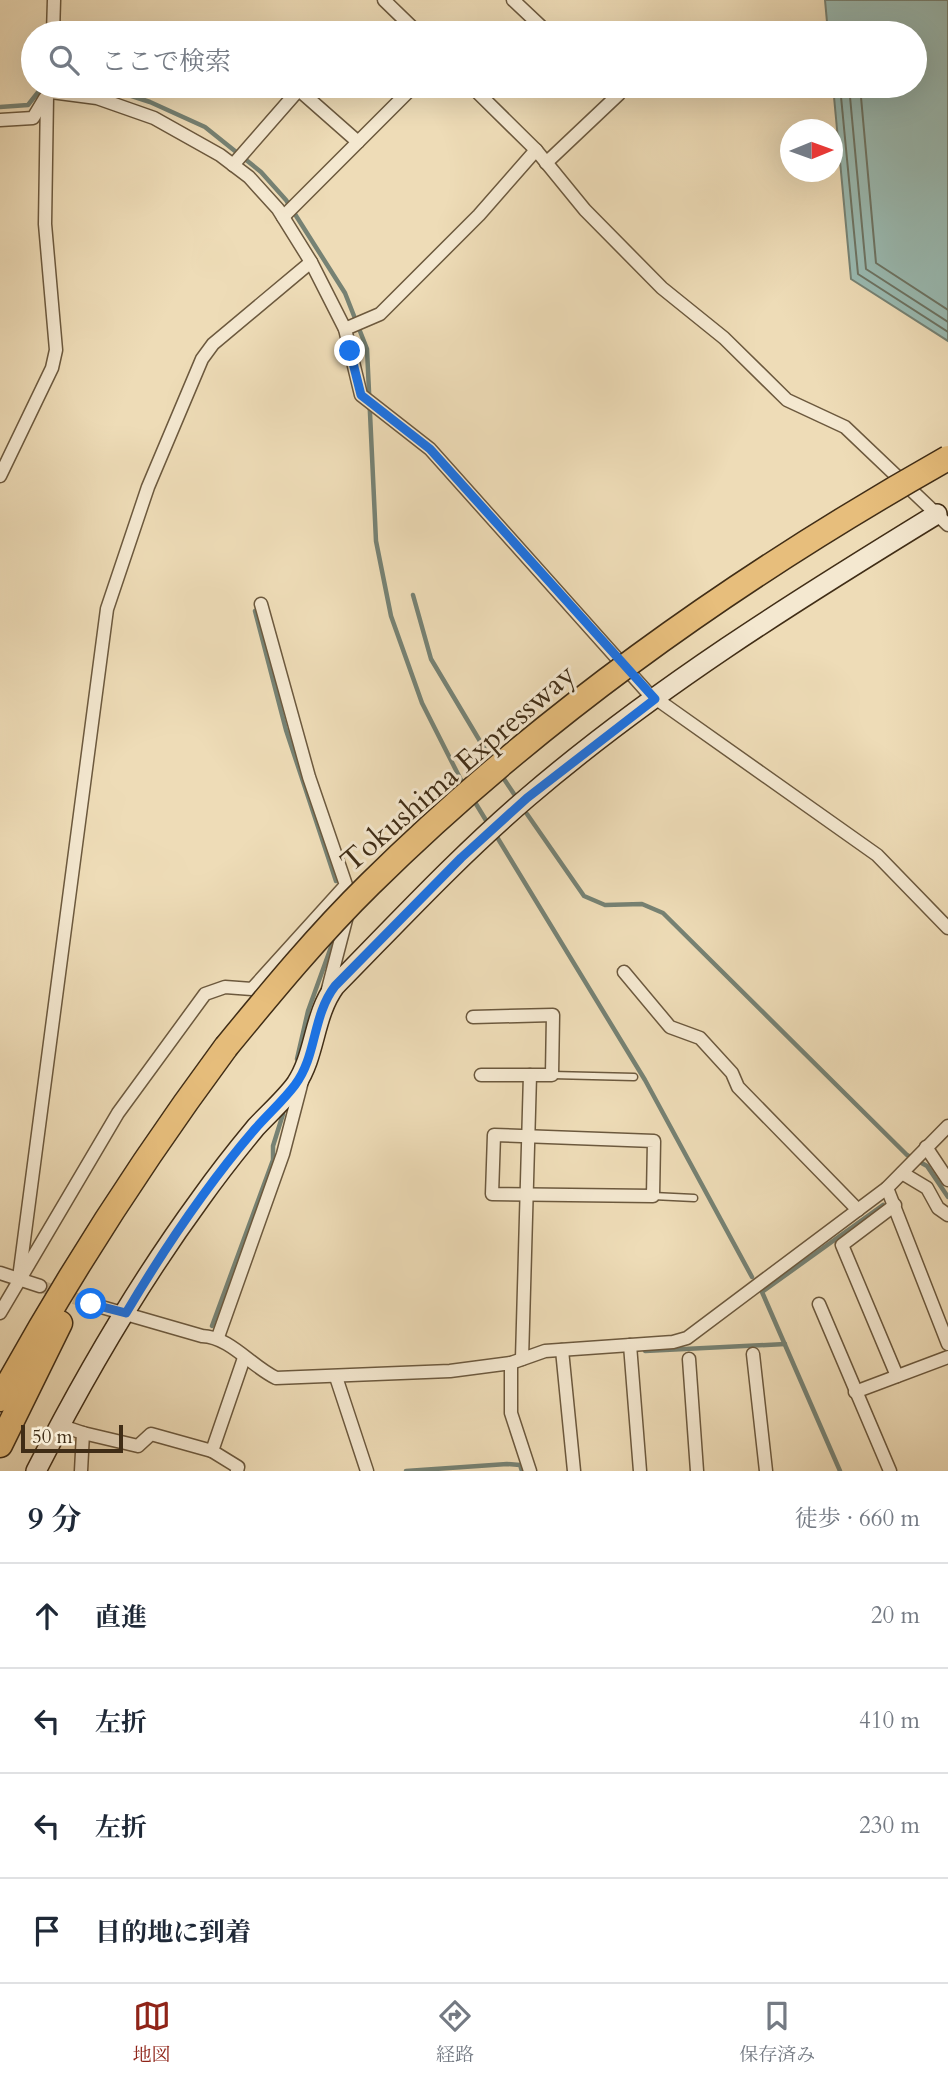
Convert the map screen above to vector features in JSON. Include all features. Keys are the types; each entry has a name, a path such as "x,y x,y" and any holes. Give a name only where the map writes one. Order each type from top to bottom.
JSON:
{"highway":[{"name":"Tokushima Expressway","path":"0,1399 80,1261 172,1121 226,1047 286,974 368,886 530,740 685,623 774,562 948,458"},
{"name":"Tokushima Expressway","path":"0,1445 90,1265 172,1121"}],"street":[{"path":"53,21 54,0"},
{"path":"384,0 406,21"},
{"path":"513,0 535,21"},
{"path":"0,120 33,118 45,98"},
{"path":"0,476 52,368 56,350 45,224 49,98"},
{"path":"97,98 154,118 233,165 248,177 283,217 349,328 361,395 430,449 655,699 877,855 948,928"},
{"path":"233,165 291,98"},
{"path":"311,98 358,142"},
{"path":"283,217 402,98"},
{"path":"325,999 461,858 589,747 785,607 942,520 845,427 787,400 724,338 662,288 627,254 536,150 483,98"},
{"path":"546,163 615,98"},
{"path":"349,328 380,314 479,215 536,150"},
{"path":"19,1278 107,609 148,487 202,359 213,344 311,262"},
{"path":"218,1336 283,1154 304,1069 348,920 346,885 309,777 261,604"},
{"path":"0,1313 118,1114 205,994 225,987 252,989 346,885"},
{"path":"624,972 670,1027 700,1038 732,1073 738,1087 858,1210"},
{"path":"473,1017 553,1015 552,1075 481,1075"},
{"path":"36,1471 126,1313 201,1198 255,1129 295,1085 304,1069"},
{"path":"530,1075 511,1413 530,1471"},
{"path":"91,1304 202,1336 218,1336 244,1359 276,1378 450,1371 516,1361 562,1350 687,1338 887,1188 948,1126"},
{"path":"494,1135 654,1141 653,1196 525,1194 492,1194 494,1135"},
{"path":"918,1155 948,1181"},
{"path":"902,1173 927,1188 938,1208 948,1215"},
{"path":"887,1188 948,1344"},
{"path":"895,1205 842,1245 897,1376"},
{"path":"0,1273 40,1286"},
{"path":"819,1304 890,1471"},
{"path":"630,1345 640,1471"},
{"path":"562,1350 574,1471"},
{"path":"752,1354 766,1471"},
{"path":"855,1392 948,1357"},
{"path":"212,1451 244,1359"},
{"path":"688,1359 697,1471"},
{"path":"336,1377 367,1471"},
{"path":"60,1425 138,1446 152,1434 212,1451 238,1467 237,1471"},
{"path":"81,1471 83,1433"}],"lane":[{"path":"552,1075 634,1077"},
{"path":"653,1196 694,1198"}],"water":[{"path":"825,0 948,0 948,341 851,279 842,182 843,119 836,119 834,98 927,98 927,21 827,21"}],"waterway":[{"path":"0,107 28,105 34,98"},
{"path":"138,98 205,127 261,172 286,200 345,293 367,349 376,541 391,616 422,703 464,786"},
{"path":"413,595 431,659 493,763"},
{"path":"255,611 286,730 336,881"},
{"path":"502,776 516,797"},
{"path":"473,799 487,822"},
{"path":"527,814 584,896 605,905 642,904 663,913 907,1155 927,1166 948,1197"},
{"path":"497,837 645,1080 752,1277"},
{"path":"297,1059 308,1011 335,936"},
{"path":"212,1326 273,1160 273,1146 283,1114"},
{"path":"840,1471 762,1292 883,1205"},
{"path":"645,1351 785,1344"},
{"path":"406,1471 507,1464 520,1465 522,1471"}],"tunnel":[{"path":"40,1286 91,1304"}],"route":[{"path":"91,1304 126,1313 201,1198 255,1129 295,1085 304,1069 320,1011 335,986 461,858 527,798 589,747 655,699 430,449 361,395 350,351"}]}
